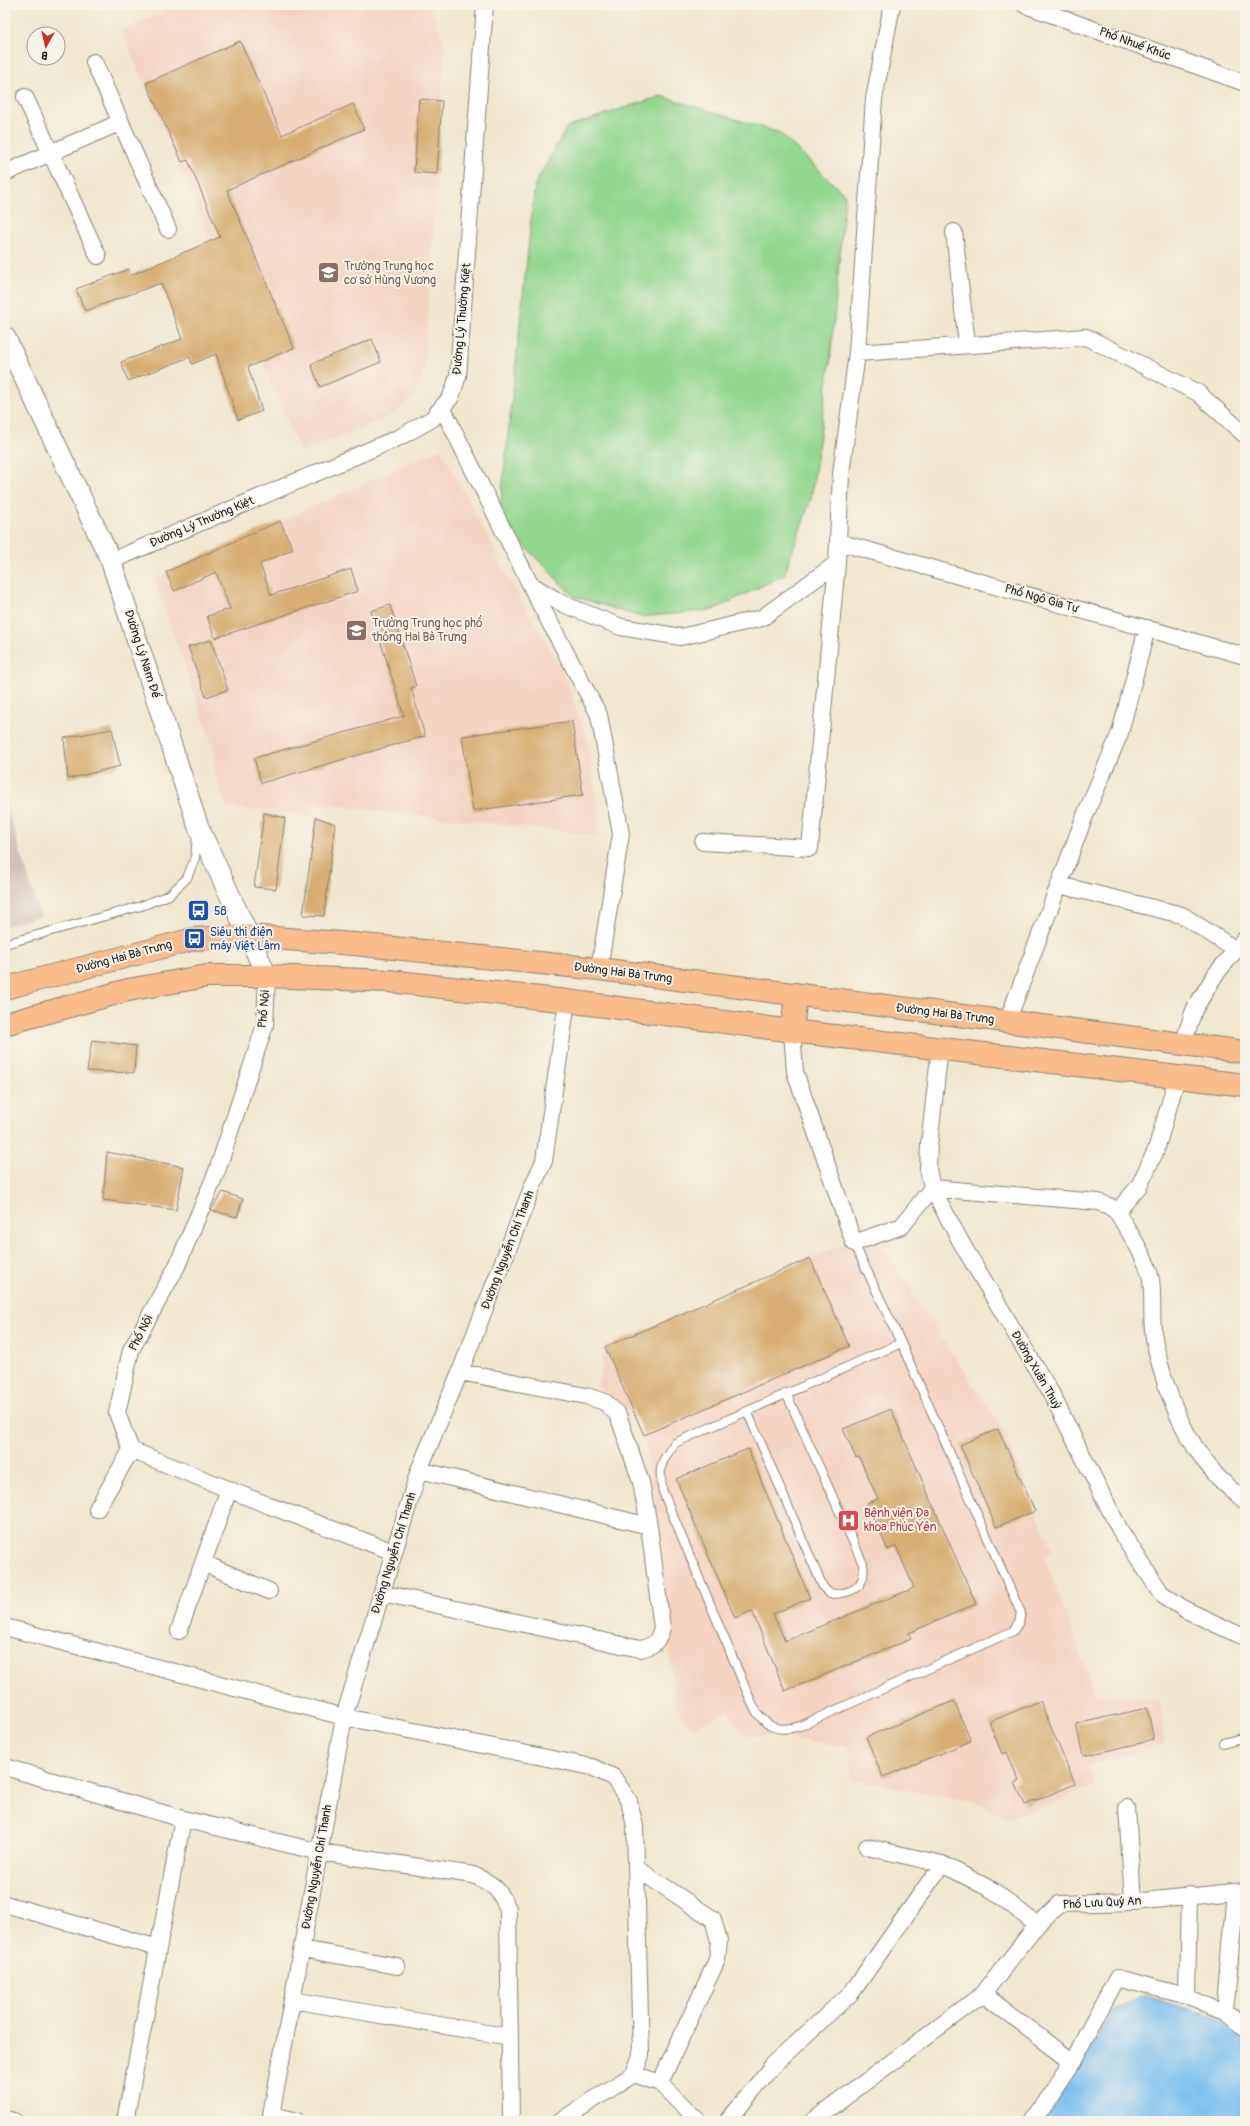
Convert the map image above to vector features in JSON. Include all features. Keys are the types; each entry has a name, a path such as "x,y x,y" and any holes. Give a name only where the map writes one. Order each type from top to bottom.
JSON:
{"highway":[{"name":"Đường Hai Bà Trưng","path":"5,988 194,939 248,936 354,944 599,969 1245,1052"},
{"path":"5,1024 128,990 207,976 267,976 389,981 567,1001 792,1031 1245,1085"},
{"path":"792,1031 796,994"}],"street":[{"name":"Đường Lý Thường Kiệt","path":"111,561 400,437 432,419 451,398 458,376 486,5"},
{"path":"703,842 810,848 837,564 841,474 857,354 874,99 892,5"},
{"name":"Phố Nhuế Khúc","path":"1025,5 1245,83"},
{"path":"94,62 168,229"},
{"path":"25,97 98,256"},
{"path":"5,173 121,122"},
{"path":"954,232 967,344"},
{"name":"Đường Lý Nam Đế","path":"5,337 111,561 198,826 267,976"},
{"path":"857,354 967,344 1086,337 1198,393 1245,435"},
{"path":"442,407 530,584 599,715 621,834 599,969"},
{"name":"Phố Ngô Gia Tự","path":"838,542 1245,656"},
{"path":"530,584 563,604 620,627 681,637 762,618 837,564"},
{"path":"1007,1022 1086,813 1120,733 1147,628"},
{"path":"1059,885 1182,915 1241,945 1215,975 1194,1010 1183,1044"},
{"name":"Phố Nội","path":"131,1450 117,1413 131,1350 177,1266 217,1171 265,1025 267,976"},
{"name":"Đường Nguyễn Chí Thanh","path":"271,2118 344,1717 419,1470 460,1372 533,1185 544,1161 567,1001"},
{"path":"792,1031 795,1072 854,1243 902,1226 932,1188 1098,1202 1109,1206 1118,1212 1151,1278 1153,1303 1151,1321 1154,1343 1177,1413 1195,1448 1216,1476 1245,1501"},
{"name":"Đường Xuân Thuỷ","path":"940,1048 929,1145 928,1169 932,1188 962,1244 1051,1393 1121,1532 1161,1593 1184,1609 1239,1635 1245,1636"},
{"path":"1118,1212 1139,1186 1156,1150 1177,1078"},
{"path":"382,1593 640,1649 652,1647 658,1641 662,1628 649,1526 641,1482 618,1415 605,1402 586,1396 460,1372"},
{"path":"97,1509 131,1450 394,1552"},
{"path":"419,1470 649,1526"},
{"path":"179,1631 229,1489"},
{"path":"203,1563 269,1591"},
{"path":"5,1627 344,1717 592,1767 613,1777 629,1801 635,1826 641,2056 634,2074 560,2121"},
{"path":"5,1767 183,1819 320,1852 473,1876 492,1883 503,1896 508,1909 511,2121"},
{"path":"1127,1808 1133,1902"},
{"path":"125,2121 183,1819"},
{"path":"867,1848 942,1864 994,1891 1037,1925"},
{"path":"728,2121 773,2065 852,1992 942,1864"},
{"path":"636,1868 714,1919 719,1941 717,1960 660,2083"},
{"path":"1225,2013 1241,1891"},
{"name":"Phố Lưu Quý An","path":"813,2121 984,1994 1037,1925 1059,1904 1133,1902 1189,1895 1241,1891"},
{"path":"1187,1996 1189,1895"},
{"path":"5,1904 158,1948"},
{"path":"302,1949 397,1966"},
{"path":"1032,2121 1072,2062 1117,1978 1187,1996 1225,2013 1245,2028"},
{"path":"984,1994 1072,2062"},
{"path":"292,2000 510,2037"},
{"path":"634,2074 660,2083 698,2121"},
{"path":"271,2118 297,2121"},
{"path":"5,2119 14,2121"}],"lane":[{"path":"5,944 141,906 169,895 187,878 195,858 198,826"},
{"path":"854,1243 901,1343 1021,1612 1019,1622 1013,1631 800,1726 786,1730 772,1727 761,1719 753,1706 663,1492 660,1474 663,1459 675,1442 901,1343"},
{"path":"747,1411 823,1587 830,1594 842,1594 852,1590 860,1584 865,1576 863,1564 786,1393"},
{"path":"1223,1743 1245,1737"}],"shaded area":[{"name":"Trường Trung học cơ sở Hùng Vương","path":"180,5 429,5 445,44 424,371 414,396 394,414 301,453 122,31"},
{"name":"Trường Trung học phổ thông Hai Bà Trưng","path":"441,449 516,592 562,669 586,736 599,813 597,835 312,803 311,816 226,807 215,771 215,753 154,578"},
{"path":"5,801 40,916 5,926"},
{"name":"Bệnh viện Đa khoa Phúc Yên","path":"879,1243 1004,1431 1052,1551 1044,1556 1095,1694 1160,1701 1164,1743 1087,1766 1095,1786 1010,1819 972,1801 852,1780 848,1746 741,1734 729,1710 693,1728 675,1707 654,1489 644,1435 635,1414 598,1388 605,1347 840,1246"}],"green space":[{"path":"661,96 780,133 845,195 830,363 811,499 784,575 713,610 641,617 573,596 499,519 535,184 567,127"}],"water":[{"path":"1141,1995 1213,2016 1245,2038 1245,2121 1043,2121 1112,2011"}],"building":[{"path":"240,41 282,135 353,104 364,129 227,190 294,348 248,367 262,411 238,420 216,354 192,364 190,357 128,381 121,362 182,339 161,283 85,311 76,289 129,269 131,275 220,237 188,160 182,162 146,83"},
{"path":"419,99 442,101 437,174 414,172"},
{"path":"372,339 381,362 320,387 311,364"},
{"path":"280,521 293,549 260,564 271,595 351,569 358,591 215,638 207,616 230,609 216,572 174,591 166,572"},
{"path":"390,605 416,686 411,688 425,736 261,783 254,758 404,716 371,611"},
{"path":"211,640 228,690 206,697 188,647"},
{"path":"572,721 583,795 473,811 462,736"},
{"path":"112,729 120,766 68,779 64,738"},
{"path":"264,813 285,818 276,889 254,887"},
{"path":"316,817 335,824 324,916 303,915"},
{"path":"92,1040 136,1046 134,1073 87,1071"},
{"path":"107,1152 184,1167 176,1210 103,1200"},
{"path":"223,1192 243,1199 237,1217 211,1210"},
{"path":"810,1258 849,1346 644,1435 605,1347"},
{"path":"891,1409 976,1604 909,1633 911,1639 785,1691 752,1611 735,1618 676,1479 748,1449 810,1598 773,1614 785,1641 914,1588 896,1546 888,1550 867,1503 878,1499 859,1457 856,1458 843,1429"},
{"path":"998,1429 1035,1511 996,1527 960,1445"},
{"path":"954,1701 971,1741 883,1777 866,1737"},
{"path":"1040,1701 1075,1784 1025,1805 1015,1783 1019,1781 1007,1752 1002,1754 989,1722"},
{"path":"1147,1708 1154,1740 1083,1756 1076,1724"}],"place":[{"name":"Trường Trung học cơ sở Hùng Vương","path":"328,273"},
{"name":"Trường Trung học phổ thông Hai Bà Trưng","path":"356,630"},
{"name":"58","path":"199,911"},
{"name":"Siêu thị điện máy Việt Lâm","path":"194,939"},
{"name":"Bệnh viện Đa khoa Phúc Yên","path":"849,1520"}]}
